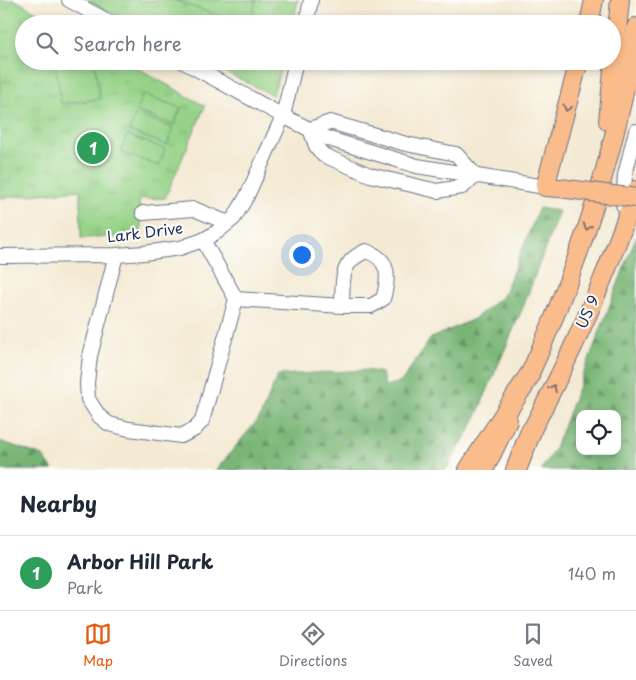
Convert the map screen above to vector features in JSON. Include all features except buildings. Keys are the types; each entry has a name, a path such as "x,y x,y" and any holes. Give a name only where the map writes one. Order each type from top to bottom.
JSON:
{"highway":[{"path":"469,470 529,376"},
{"path":"516,470 531,431"}],"main road":[{"path":"591,15 594,0"},
{"path":"619,15 620,0"},
{"name":"US 9","path":"484,470 494,454 529,376 570,278 605,170 622,100 636,27"},
{"path":"578,70 553,188 636,198"},
{"path":"605,170 609,104 614,70"},
{"name":"US 9","path":"510,470 567,358 620,238 636,190"}],"street":[{"path":"69,0 96,15"},
{"path":"308,15 311,0"},
{"path":"199,70 283,116 329,138 417,166 553,188"},
{"name":"Lark Drive","path":"0,256 116,255 180,248 204,240 234,218 247,196 283,116 294,70"},
{"path":"310,129 316,146 323,155 370,175 437,191 462,186 476,176"},
{"path":"620,238 625,175 636,130"},
{"path":"143,214 194,209 228,223"},
{"path":"116,255 90,356 86,383 88,399 99,416 109,424 129,429 181,436 196,429 202,421 236,299 204,240"},
{"path":"236,299 342,306"}],"green space":[{"path":"0,0 15,0 42,15 15,15 15,70 141,70 205,106 165,198 139,199 142,236 81,238 80,190 0,198"},
{"path":"87,0 298,0 295,15 115,15"},
{"path":"174,0 256,0 252,15 216,15"},
{"path":"56,70 95,70 100,99 61,104"},
{"path":"221,70 280,70 273,95"},
{"path":"143,94 181,108 174,125 136,111"},
{"path":"136,114 173,128 167,145 129,131"},
{"path":"127,135 165,149 159,166 121,152"},
{"path":"539,208 559,211 524,305 472,426 446,470 216,470 260,417 278,375 367,370 382,373 385,386 401,382 431,338 474,319 503,296"},
{"path":"636,237 636,470 541,470 555,448"},
{"path":"0,441 43,456 53,470 0,470"}],"place":[{"name":"Arbor Hill Park","path":"93,148"}]}
